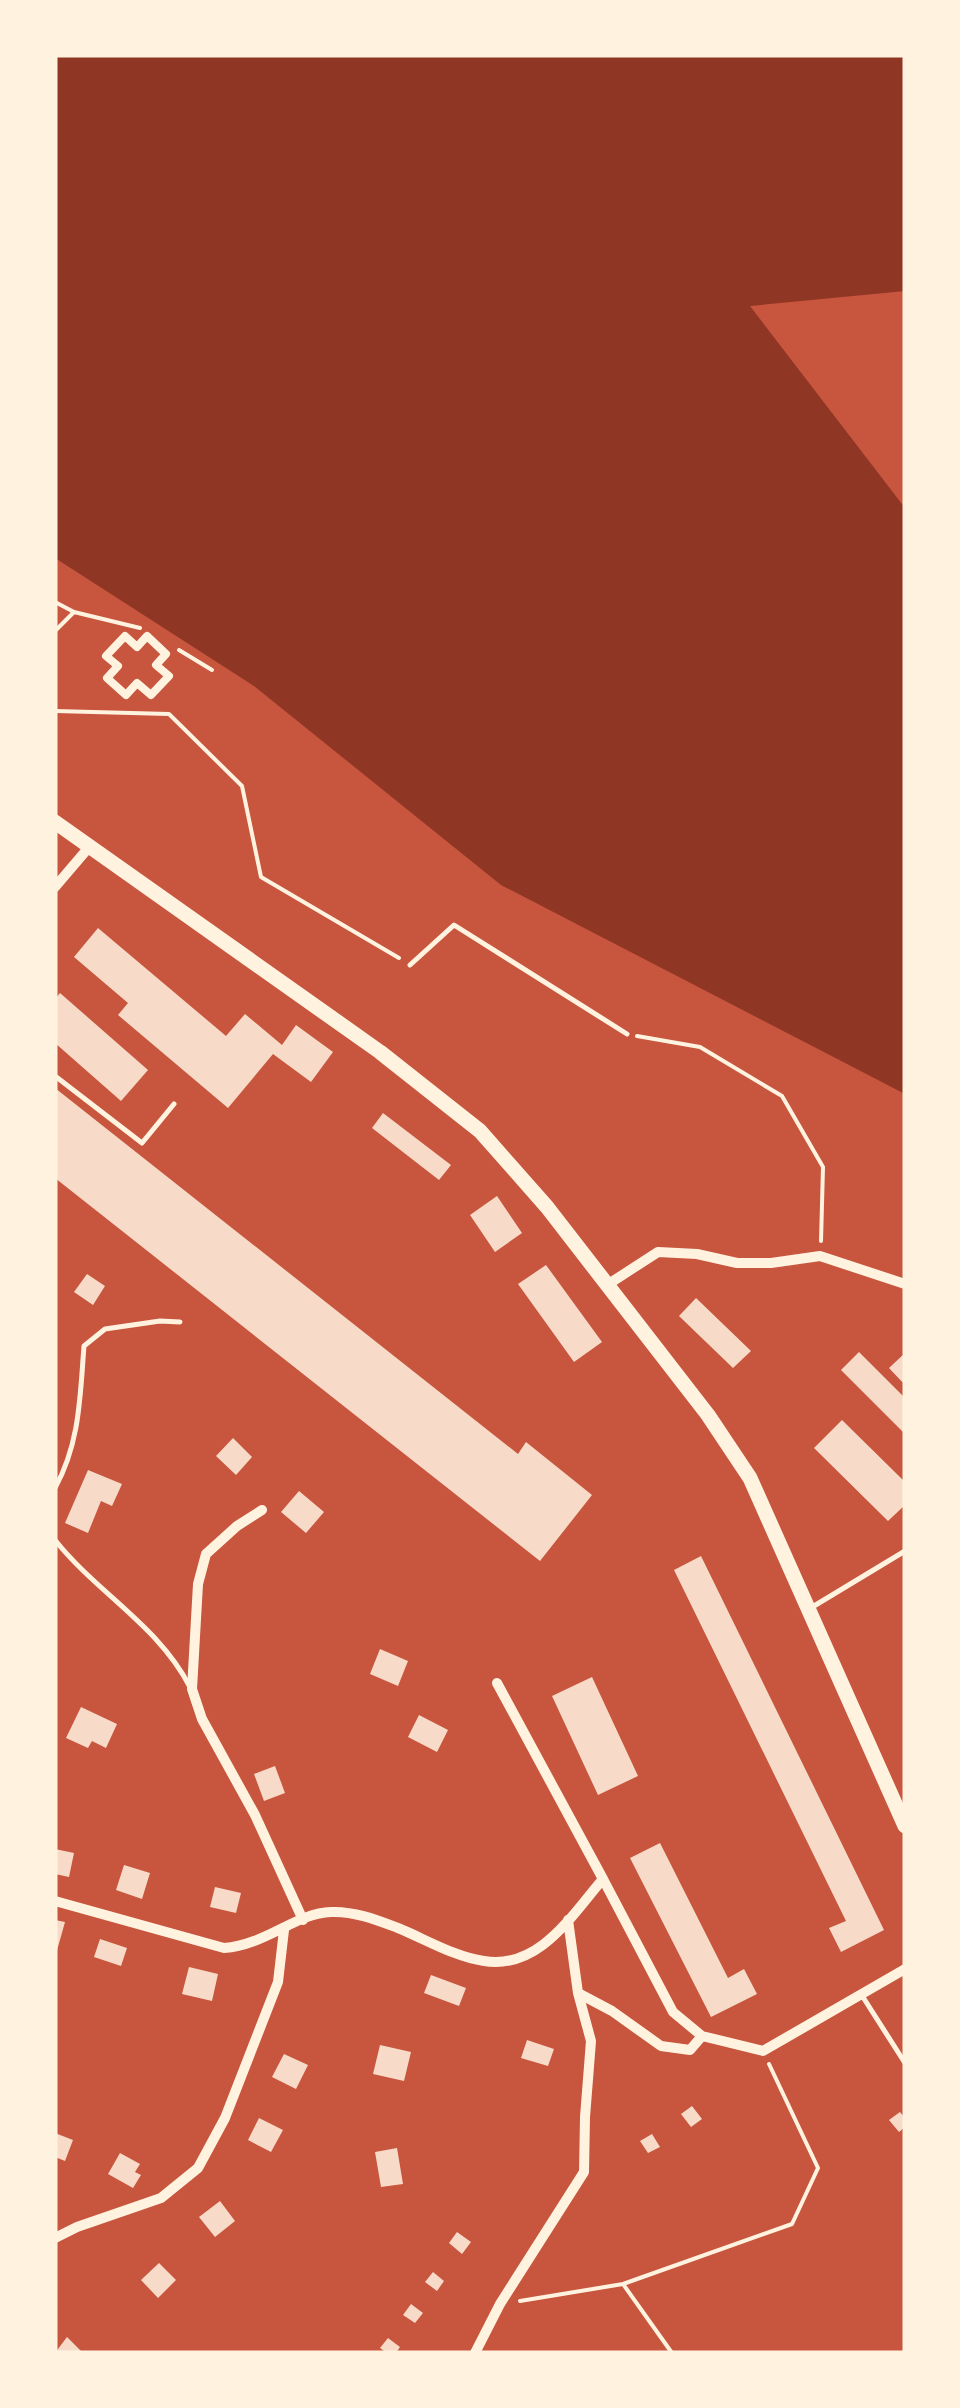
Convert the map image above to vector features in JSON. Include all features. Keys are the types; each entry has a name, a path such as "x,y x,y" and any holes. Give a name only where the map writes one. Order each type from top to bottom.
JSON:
{"main road":[{"path":"55,822 380,1052 480,1131 546,1208 708,1415 750,1478 905,1826"}],"street":[{"path":"125,636 136,647 147,636 166,654 156,665 168,676 151,696 137,683 126,695 107,678 118,666 106,656 125,636"},
{"path":"55,887 90,846"},
{"path":"607,1285 658,1252 771,1264 820,1256 905,1284"},
{"path":"262,1510 206,1554 198,1584 192,1689 202,1719 254,1815 303,1920"},
{"path":"497,1682 673,2012 702,2036 763,2051 905,1969"},
{"path":"55,1900 224,1948 245,1946 310,1914 356,1914 481,1961 505,1962 525,1958 544,1946 603,1879"},
{"path":"475,2353 500,2304 584,2172 591,2042 578,1993 568,1920"},
{"path":"55,2238 161,2198 198,2168 224,2118 278,1982 288,1928"},
{"path":"578,1993 612,2011 661,2046 690,2050 702,2036"}],"lane":[{"path":"410,964 454,925 627,1034"},
{"path":"55,1076 142,1143 174,1104"},
{"path":"55,1488 68,1465 80,1412 84,1346 105,1329 180,1322"},
{"path":"55,1540 100,1588 136,1616 161,1643 192,1689"},
{"path":"807,1610 905,1551"},
{"path":"861,1994 905,2064"}],"path":[{"path":"55,602 74,612"},
{"path":"55,710 169,714 242,786 261,877 410,964"},
{"path":"627,1034 700,1047 782,1096 822,1167 820,1256"},
{"path":"500,2304 623,2284 792,2224 818,2168 763,2051"},
{"path":"623,2284 672,2353"}],"shaded area":[{"path":"55,55 905,55 905,291 750,306 905,508 905,1094 501,885 254,686 55,558"}],"building":[{"path":"98,928 226,1036 245,1014 282,1045 296,1025 333,1052 311,1082 273,1054 228,1108 118,1015 128,1003 74,957"},
{"path":"60,993 148,1070 121,1101 55,1043 55,999"},
{"path":"55,1088 518,1454 526,1442 592,1495 540,1561 55,1178"},
{"path":"383,1113 451,1165 439,1180 372,1128"},
{"path":"497,1196 522,1233 495,1252 470,1215"},
{"path":"546,1265 602,1342 574,1362 518,1284"},
{"path":"87,1274 105,1286 93,1305 74,1292"},
{"path":"696,1298 751,1351 733,1368 679,1316"},
{"path":"859,1352 905,1398 905,1434 841,1370"},
{"path":"905,1353 905,1385 889,1368"},
{"path":"842,1420 905,1482 905,1505 888,1521 814,1448"},
{"path":"233,1438 252,1457 236,1475 216,1456"},
{"path":"88,1470 122,1484 112,1506 101,1501 88,1533 65,1523"},
{"path":"299,1491 324,1512 306,1533 281,1512"},
{"path":"701,1556 884,1930 841,1952 829,1928 846,1921 674,1570"},
{"path":"380,1649 408,1661 398,1686 370,1674"},
{"path":"592,1677 638,1776 598,1795 552,1696"},
{"path":"81,1707 117,1724 106,1748 92,1741 88,1748 66,1738"},
{"path":"419,1715 448,1730 437,1752 408,1737"},
{"path":"275,1766 285,1793 264,1801 254,1774"},
{"path":"660,1843 728,1978 744,1969 757,1994 711,2017 630,1858"},
{"path":"55,1849 74,1853 69,1877 55,1874"},
{"path":"124,1865 150,1873 142,1899 116,1890"},
{"path":"215,1887 241,1893 236,1913 210,1907"},
{"path":"55,1920 65,1922 56,1954 55,1953"},
{"path":"100,1939 127,1948 121,1966 94,1957"},
{"path":"189,1967 218,1974 212,2001 182,1994"},
{"path":"431,1975 466,1988 459,2006 424,1993"},
{"path":"527,2040 554,2049 548,2066 521,2058"},
{"path":"380,2045 411,2052 404,2081 373,2074"},
{"path":"284,2054 308,2065 296,2089 272,2077"},
{"path":"692,2106 702,2119 691,2127 681,2114"},
{"path":"900,2112 905,2127 899,2132 889,2120"},
{"path":"259,2118 283,2130 271,2152 248,2140"},
{"path":"55,2133 73,2140 65,2161 55,2157"},
{"path":"652,2134 660,2147 648,2153 640,2141"},
{"path":"397,2148 403,2184 381,2187 375,2152"},
{"path":"120,2153 140,2164 135,2172 141,2175 133,2188 108,2174"},
{"path":"220,2201 235,2221 215,2237 199,2217"},
{"path":"457,2232 471,2242 462,2254 449,2243"},
{"path":"159,2263 176,2280 158,2298 141,2280"},
{"path":"433,2272 444,2281 437,2291 425,2282"},
{"path":"411,2304 423,2313 415,2323 403,2315"},
{"path":"67,2337 83,2353 55,2353"},
{"path":"388,2338 400,2347 396,2353 380,2348"}]}
